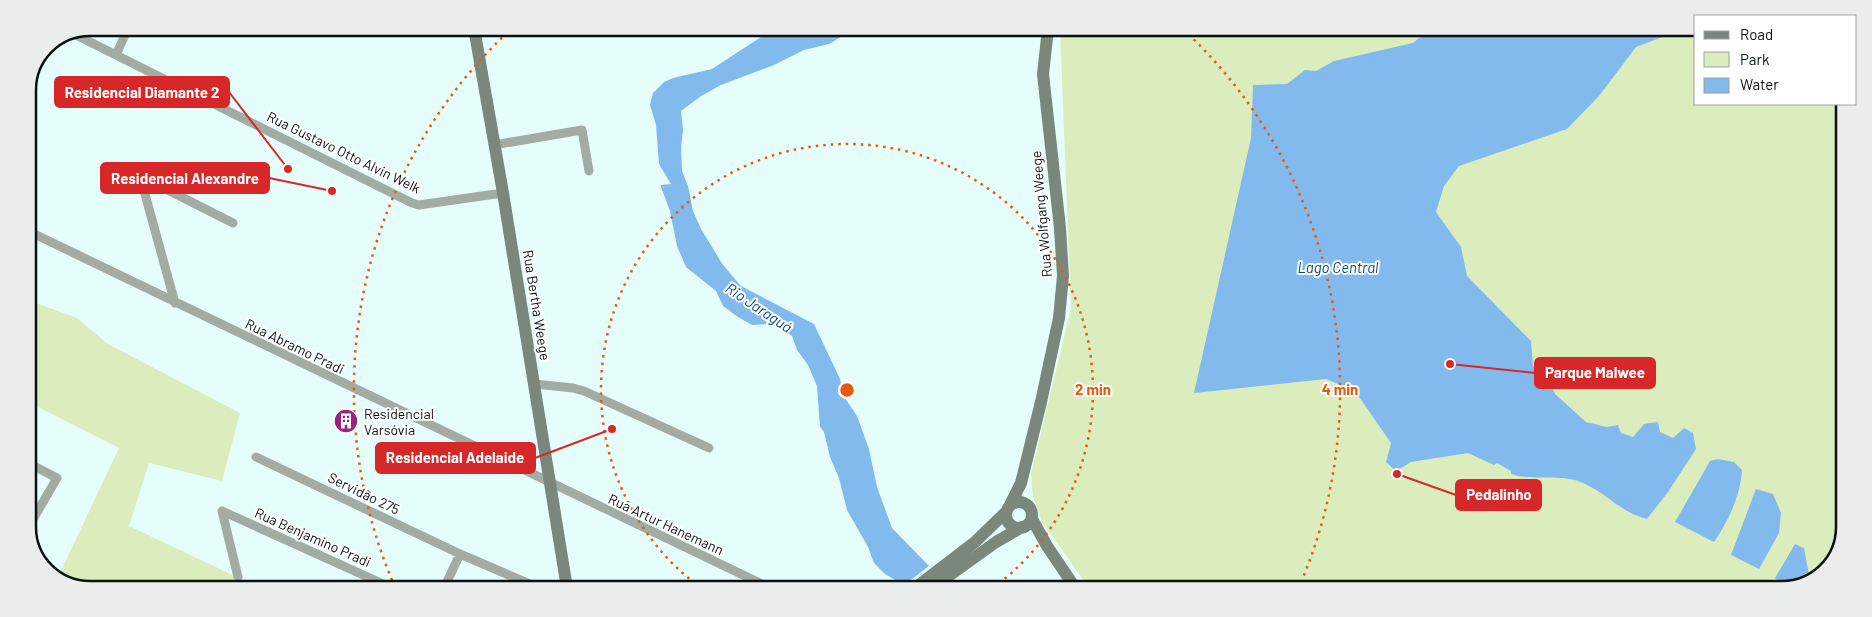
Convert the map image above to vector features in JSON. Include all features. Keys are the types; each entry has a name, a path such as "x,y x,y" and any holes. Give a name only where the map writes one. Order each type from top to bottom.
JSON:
{"main road":[{"name":"Rua Bertha Weege","path":"475,36 535,384 566,581"},
{"name":"Rua Wolfgang Weege","path":"1008,508 1021,483 1042,402 1059,318 1062,276 1060,228 1043,74 1047,36"},
{"path":"1021,483 1028,521"},
{"path":"939,581 1008,508 1022,502 1028,521 1071,581"},
{"path":"1008,508 1010,524 1028,521"},
{"path":"927,581 996,542 1028,521"}],"street":[{"path":"116,55 124,36"},
{"name":"Rua Gustavo Otto Alvin Welk","path":"80,37 412,203 419,204 503,193"},
{"path":"494,145 582,130 590,171"},
{"path":"175,303 140,176 233,222"},
{"name":"Rua Abramo Pradi","path":"36,235 551,485"},
{"path":"535,384 584,391 709,448"},
{"name":"Servidão 275","path":"256,457 460,554"},
{"path":"36,467 57,478 36,514"},
{"name":"Rua Artur Hanemann","path":"551,485 755,581"},
{"name":"Rua Benjamino Pradi","path":"238,577 222,511 377,581"},
{"path":"447,581 460,554 523,581"}],"green space":[{"path":"1060,36 1694,36 1694,105 1836,105 1836,526 1832,547 1820,565 1809,573 1792,580 1781,581 1084,581 1042,522 1033,497 1031,474 1071,308"},
{"path":"36,303 77,318 108,344 240,413 222,481 149,463 129,526 245,581 91,581 70,577 60,572 119,448 36,406"}],"water":[{"name":"Rio Jaraguá","path":"762,36 843,36 829,44 804,50 774,65 721,85 701,96 681,111 683,130 681,148 682,171 688,186 693,211 701,229 723,265 741,286 814,324 840,379 845,398 857,416 869,449 877,487 892,528 929,566 909,581 897,581 885,574 874,563 868,547 847,510 839,478 830,457 824,432 820,427 817,386 808,365 797,350 792,336 780,328 768,324 752,325 723,306 716,291 686,267 677,246 670,211 661,187 661,185 671,184 659,164 656,125 650,105 653,93 664,82 673,78 712,69"},
{"name":"Lago Central","path":"1422,36 1665,36 1636,47 1599,96 1567,129 1459,166 1444,186 1436,212 1461,247 1467,276 1531,341 1533,366 1548,377 1555,394 1586,422 1607,427 1618,425 1621,433 1633,437 1644,424 1658,422 1660,432 1673,438 1684,428 1693,433 1696,449 1668,492 1647,519 1628,512 1596,490 1578,481 1511,474 1511,471 1497,463 1494,465 1468,453 1411,462 1396,471 1386,462 1391,443 1355,391 1326,379 1194,393 1251,138 1253,85 1287,84 1305,70 1316,71 1334,61 1413,43"},
{"path":"1718,459 1734,462 1742,470 1739,490 1733,508 1714,542 1675,522 1710,461"},
{"path":"1756,489 1773,494 1781,513 1779,533 1759,569 1731,555"},
{"path":"1795,544 1804,548 1809,573 1792,580 1778,581 1775,578"}],"place":[{"name":"Residencial Diamante 2","path":"288,169"},
{"name":"Residencial Alexandre","path":"332,191"},
{"name":"Parque Malwee","path":"1450,364"},
{"name":"Residencial Varsóvia","path":"346,421"},
{"name":"Residencial Adelaide","path":"612,429"},
{"name":"Pedalinho","path":"1397,474"}]}
